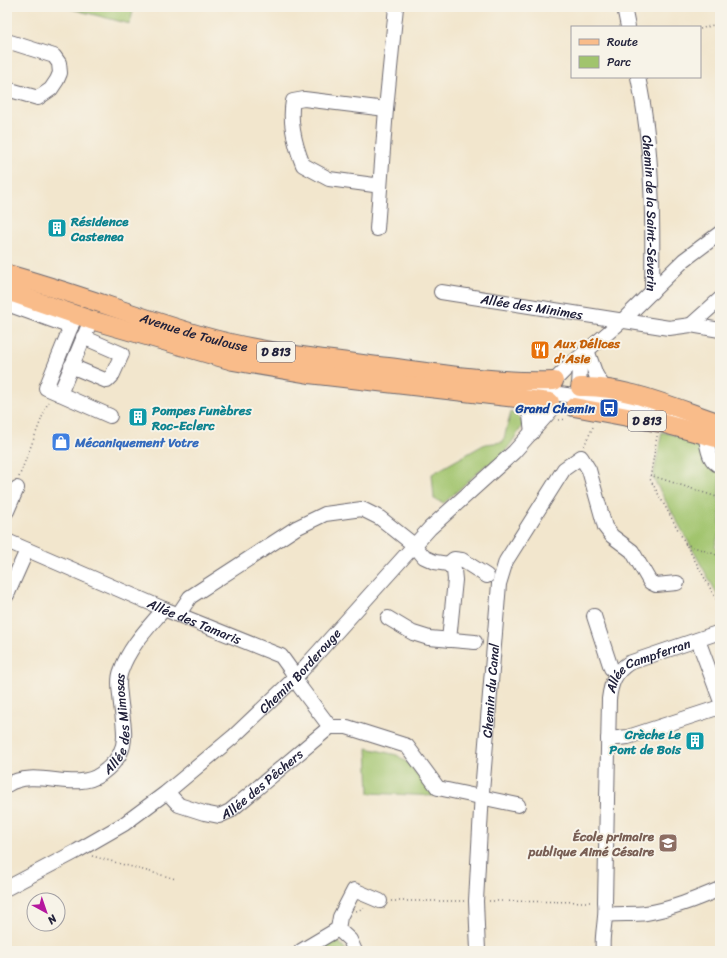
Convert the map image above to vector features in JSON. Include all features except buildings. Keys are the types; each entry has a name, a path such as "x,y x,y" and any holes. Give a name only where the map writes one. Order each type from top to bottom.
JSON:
{"main road":[{"name":"Avenue de Toulouse","path":"7,274 36,281 205,336 297,356 462,376 530,382 552,392"},
{"name":"Avenue de Toulouse","path":"7,291 83,319 233,361 309,374 520,399 552,392"},
{"path":"79,296 88,302 83,319"},
{"path":"83,319 100,309 115,307"},
{"name":"D 813","path":"578,394 576,381 568,377 552,392 564,410 578,394 604,388 648,399 720,423"},
{"name":"D 813","path":"578,394 661,424 715,435"}],"street":[{"path":"377,229 396,7"},
{"path":"624,7 628,26"},
{"path":"7,41 54,56 59,63 60,73 51,89 38,98 7,89"},
{"name":"Chemin de la Saint-Séverin","path":"552,392 586,350 623,320 652,292 653,250 649,153 638,78"},
{"path":"380,184 374,185 329,178 303,165 298,154 290,115 293,101 304,99 386,110"},
{"path":"652,292 669,274 720,233"},
{"path":"653,250 669,274"},
{"path":"7,284 83,319"},
{"name":"Allée des Minimes","path":"441,292 669,328 691,325 720,330"},
{"path":"691,325 720,299"},
{"path":"7,304 157,333 198,344 302,365 412,380 552,392"},
{"path":"56,392 71,366 83,337 83,319"},
{"path":"83,319 46,388 110,416"},
{"path":"71,366 107,381 112,376 122,354 83,337"},
{"path":"586,350 596,375 604,388"},
{"path":"586,350 580,367 578,394 652,410 715,435 710,455 712,461 720,466"},
{"name":"Chemin Borderouge","path":"7,888 124,824 167,792 233,737 295,678 435,523 514,452 532,433 552,392"},
{"path":"520,399 530,416 532,433"},
{"path":"580,457 589,470 605,527 612,536 632,551 650,582 656,585 677,582"},
{"name":"Chemin du Canal","path":"478,951 476,901 482,798 499,584 506,561 564,469 580,457"},
{"path":"7,511 17,488"},
{"path":"178,614 190,597 296,528 325,514 362,509 380,518 414,545 424,557 435,562 448,564 454,570 455,580 449,640"},
{"name":"Allée des Tamaris","path":"7,541 164,609 281,656 330,727"},
{"path":"7,595 26,550"},
{"path":"448,564 454,559 462,560 487,576"},
{"name":"Allée des Mimosas","path":"7,785 16,779 32,777 85,781 100,775 116,761 122,753 124,741 119,688 120,672 130,651 164,609"},
{"path":"594,616 611,668 617,674"},
{"path":"388,618 413,633 429,638 475,642"},
{"name":"Allée Campferran","path":"603,951 602,939 606,909 608,739 611,684 622,668 629,663 720,632"},
{"path":"698,640 720,699"},
{"path":"608,739 628,737 720,707"},
{"path":"330,727 347,727 407,746 438,788 518,805"},
{"name":"Allée des Pêchers","path":"167,792 178,805 219,816 230,811 330,727"},
{"path":"606,909 619,913 645,914 674,907 720,889"},
{"path":"301,951 339,923 354,890 380,901"},
{"path":"339,923 355,951"}],"path":[{"path":"701,29 720,24"},
{"path":"17,488 18,479 56,392"},
{"path":"580,457 585,441 593,427 592,422"},
{"path":"661,424 659,426 650,478 720,606"},
{"path":"650,475 720,498"},
{"path":"685,544 720,556"},
{"path":"77,851 176,879"},
{"path":"339,923 380,901 476,901 606,909"}],"green space":[{"path":"64,7 134,7 130,24"},
{"path":"511,412 519,417 523,425 503,454 492,463 486,465 444,503 434,499 432,474 485,444 503,442"},
{"path":"662,432 700,441 720,473 718,499 720,503 720,530 715,547 720,549 720,599 653,478"},
{"path":"367,748 397,755 409,764 434,796 369,793"},
{"path":"331,940 339,942 347,951 315,951"}],"place":[{"name":"Résidence Castenea","path":"57,228"},
{"name":"Aux Délices d'Asie","path":"540,350"},
{"name":"Grand Chemin","path":"609,408"},
{"name":"Pompes Funèbres Roc-Eclerc","path":"138,417"},
{"name":"Mécaniquement Votre","path":"61,442"},
{"name":"Crèche Le Pont de Bois","path":"695,741"},
{"name":"École primaire publique Aimé Césaire","path":"668,843"}]}
